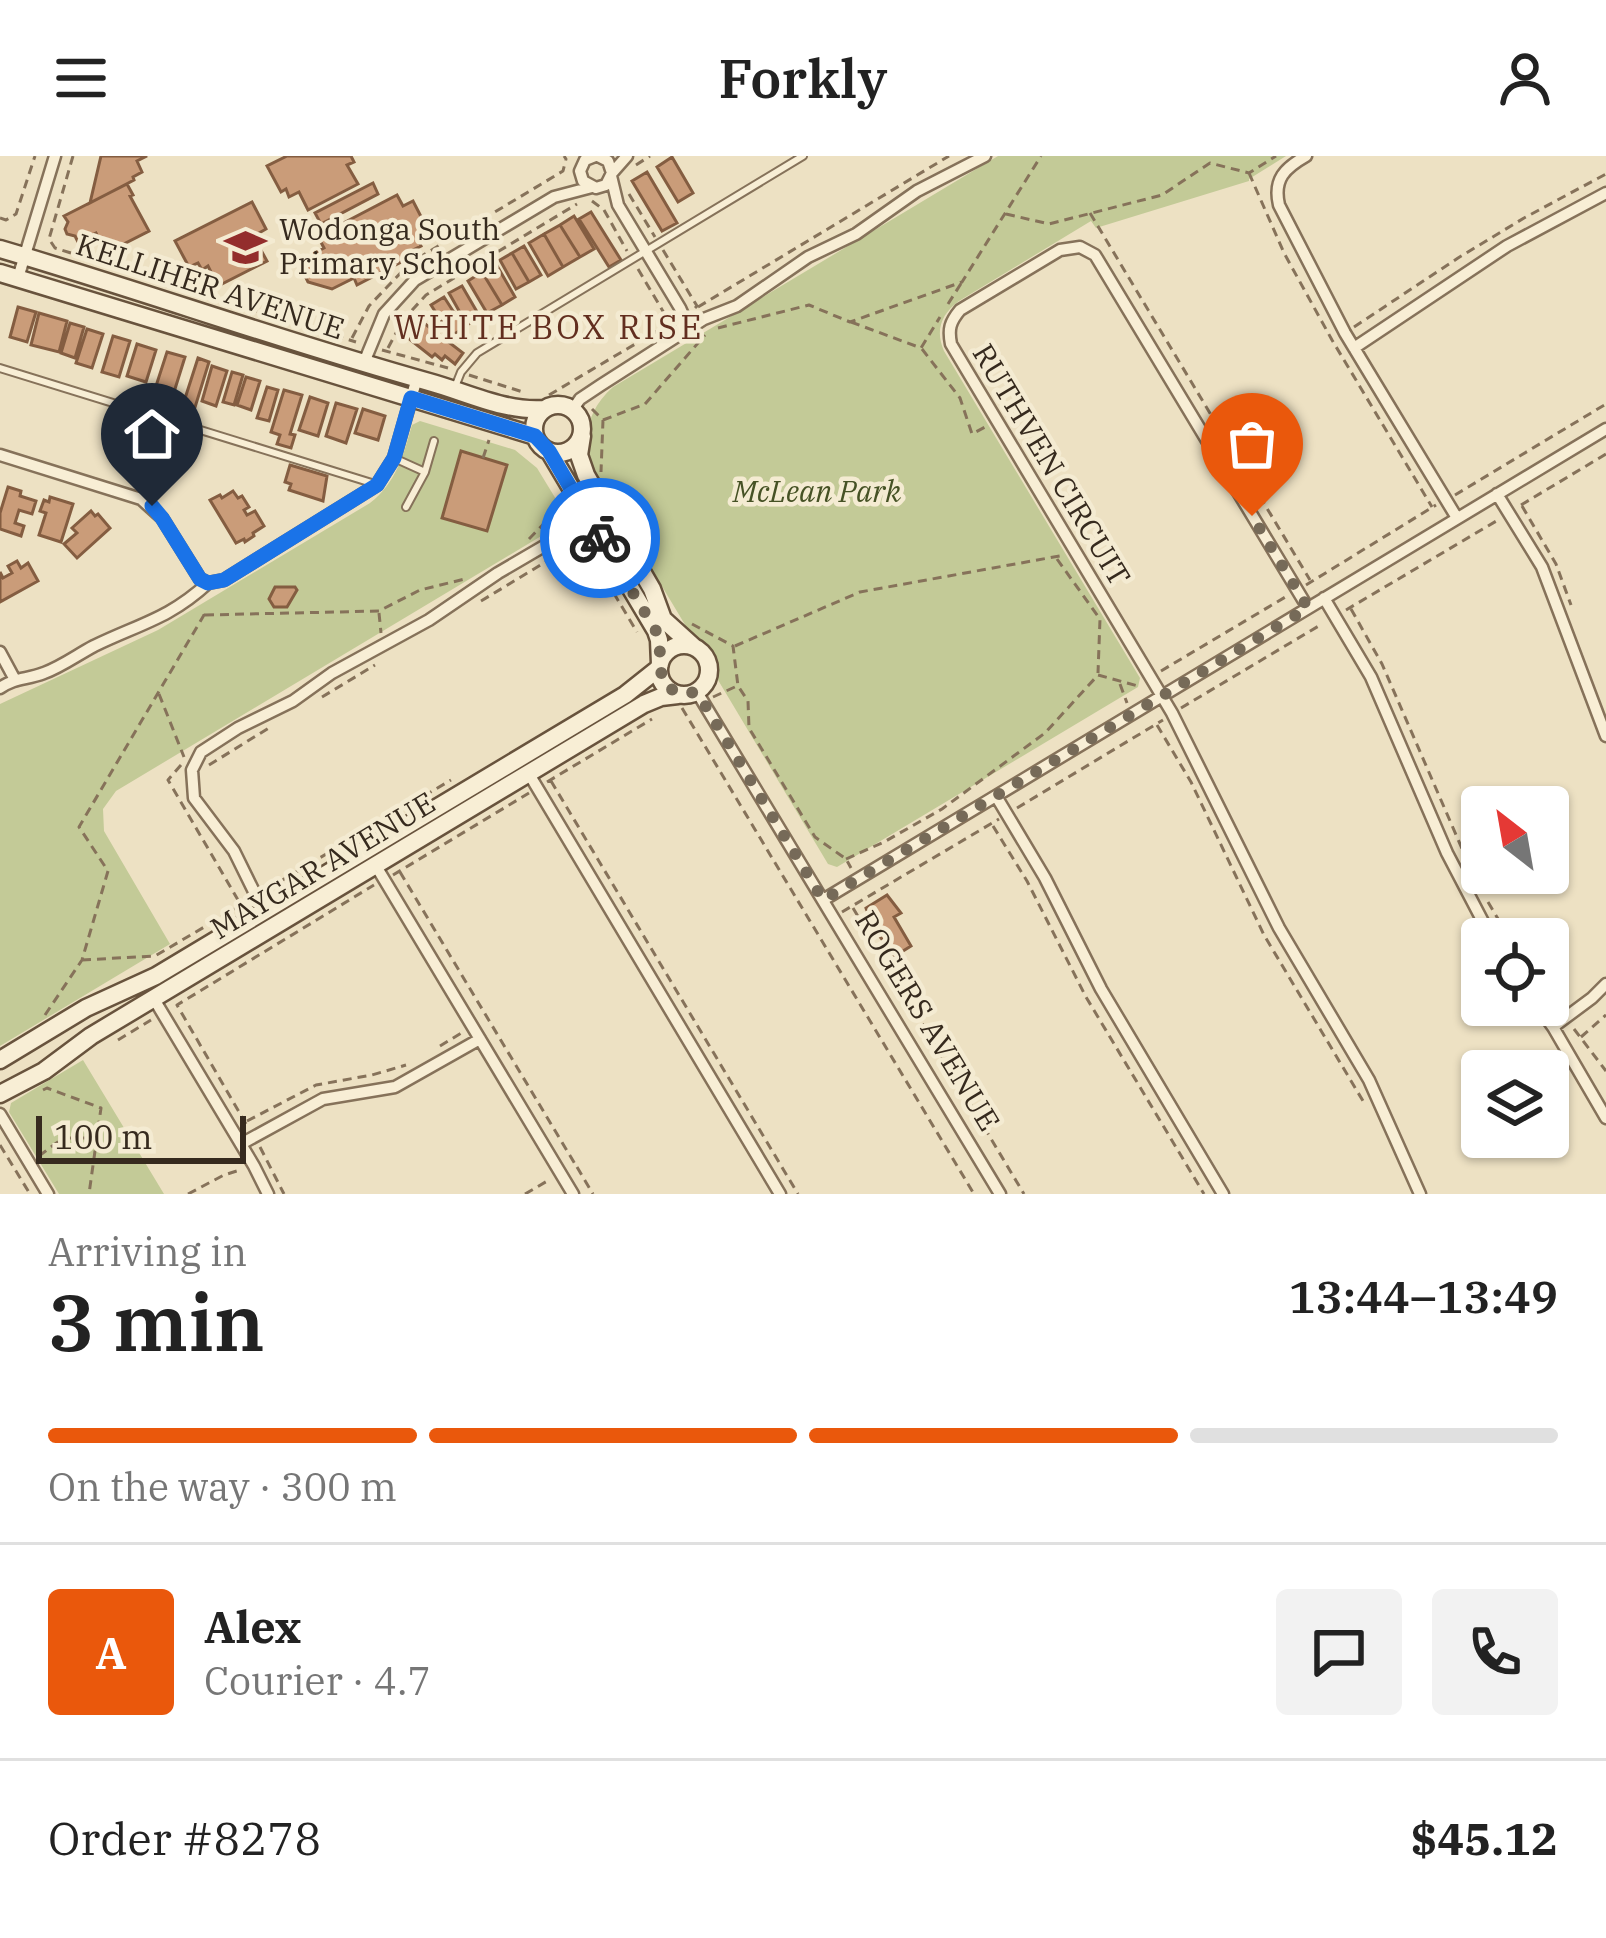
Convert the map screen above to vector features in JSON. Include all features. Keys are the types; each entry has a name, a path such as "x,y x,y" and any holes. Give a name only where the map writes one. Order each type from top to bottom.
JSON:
{"street":[{"path":"9,275 25,256 56,156"},
{"path":"554,197 580,164 600,156 611,166 618,205 683,317 678,338"},
{"path":"367,356 384,314 415,280 554,197 606,184 628,156"},
{"path":"577,404 582,436 572,448 549,451 535,436 535,422 544,409 577,404 704,319 737,306 917,191 985,156"},
{"path":"1306,156 1283,172 1277,183 1279,205 1345,333 1457,518"},
{"path":"580,164 583,182 618,205"},
{"path":"1354,348 1507,246 1606,193"},
{"name":"RUTHVEN CIRCUIT","path":"1308,608 1095,255 1070,246 1060,250 960,310 949,332 951,344 1172,713 1279,928 1370,1080 1420,1194"},
{"name":"KELLIHER AVENUE","path":"0,249 367,356 418,379 458,380 512,407 544,409"},
{"name":"KELLIHER AVENUE","path":"9,275 535,436"},
{"path":"0,688 14,679 38,676 171,612 208,583 224,580 377,485 394,458 418,379"},
{"path":"823,900 1606,429"},
{"name":"ROGERS AVENUE","path":"582,436 579,455 584,492"},
{"name":"ROGERS AVENUE","path":"549,451 598,515 656,631 662,682 683,697 823,900 1000,1194"},
{"path":"0,455 141,499 162,518 200,579 208,583"},
{"path":"1497,494 1542,567 1606,736"},
{"path":"274,928 234,851 194,798 190,761 598,515"},
{"name":"ROGERS AVENUE","path":"598,515 652,589 663,619 706,658 707,680 683,697"},
{"path":"1324,598 1371,677 1447,854 1481,918"},
{"path":"659,666 670,650 694,647"},
{"path":"0,652 14,679"},
{"name":"MAYGAR AVENUE","path":"529,773 659,666"},
{"name":"MAYGAR AVENUE","path":"0,1094 644,704 661,697 683,697"},
{"path":"529,773 780,1194"},
{"path":"996,796 1045,878 1100,989 1223,1194"},
{"path":"376,866 571,1191 556,1194"},
{"name":"MAYGAR AVENUE","path":"0,1060 94,1004 154,998 260,903 376,866"},
{"path":"1569,1015 1606,984"},
{"path":"154,998 268,1194"},
{"path":"1553,1027 1606,1118"},
{"path":"241,1144 323,1099 395,1087 480,1040"},
{"path":"0,1114 48,1194"}],"lane":[{"path":"458,380 477,353 803,156"},
{"path":"0,368 377,485"},
{"path":"406,507 434,441"},
{"path":"394,458 424,472"}],"path":[{"path":"0,218 16,214 35,156"},
{"path":"73,156 50,238 55,248 367,356 386,351 458,380 538,397 554,394 664,327 668,319"},
{"path":"628,172 650,156"},
{"path":"386,351 403,320 426,295 583,200 596,202 604,211 674,322 949,156"},
{"path":"921,348 1041,156"},
{"path":"1206,156 1210,163"},
{"path":"1004,213 1048,224 1162,195 1210,163 1249,172 1276,156"},
{"path":"1332,340 1474,248 1606,174"},
{"path":"626,187 704,319"},
{"path":"1090,213 1311,582"},
{"path":"850,322 962,282"},
{"path":"566,386 577,404 603,419 645,404 709,331 808,305 921,348 960,398 972,434 995,421"},
{"path":"1432,508 1606,404"},
{"path":"523,545 563,504 601,482 603,419"},
{"path":"483,458 490,438"},
{"path":"833,917 1606,454"},
{"path":"466,610 581,541 646,646"},
{"path":"734,646 860,592 1057,559 1074,552"},
{"path":"846,859 884,842 958,796 1045,733 1098,675 1100,619 1057,559"},
{"path":"204,615 379,611 420,590 470,578"},
{"path":"192,598 204,615"},
{"path":"1350,608 1382,664 1461,846"},
{"path":"38,1025 82,960 108,872 80,827 204,615"},
{"path":"685,620 734,646"},
{"path":"734,646 738,686 748,700 749,728 815,837 846,859 857,879"},
{"path":"308,705 389,656"},
{"path":"1098,675 1136,687 1150,679"},
{"path":"683,697 682,708 974,1194"},
{"path":"550,780 662,713"},
{"path":"190,761 206,766 287,717"},
{"path":"400,871 529,773 550,780 798,1194"},
{"path":"82,960 155,956 260,903 458,776"},
{"path":"992,823 1086,997 1204,1194"},
{"path":"284,1194 177,1005 376,866 400,871 575,1164"},
{"path":"1487,902 1497,918"},
{"path":"852,907 1024,1194"},
{"path":"117,1040 154,998"},
{"path":"1580,1038 1606,1015"},
{"path":"1569,1022 1606,1071"},
{"path":"439,1047 472,1026"},
{"path":"246,1122 316,1085 407,1065"},
{"path":"35,1094 47,1088 101,1108 89,1194"},
{"path":"32,1168 43,1151 63,1138 97,1138"},
{"path":"0,1145 30,1194"},
{"path":"188,1194 266,1160"}],"green space":[{"name":"McLean Park","path":"998,156 1286,156 1249,181 1096,228 1091,221 959,301 944,317 940,337 944,351 1140,678 1138,687 837,867 828,864 718,680 709,653 690,633 594,473 587,449 588,426 597,405 613,387"},
{"path":"420,421 515,450 537,468 565,514 563,523 116,791 103,809 104,831 170,944 0,1046 0,704 158,630 370,503 392,478 412,425"},
{"path":"83,1060 164,1194 59,1194 9,1112 11,1103"}],"building":[{"path":"101,156 147,156 137,161 142,172 134,180 90,203"},
{"path":"287,156 351,156 354,162 347,165 358,184 308,210 299,192 289,197 286,189 281,192 267,166"},
{"path":"672,157 693,193 678,202 657,167"},
{"path":"647,172 677,223 662,231 632,181"},
{"path":"373,183 378,194 321,224 315,213"},
{"path":"127,184 149,231 106,253 96,233 78,242 67,234 64,216"},
{"path":"397,195 403,206 413,201 429,232 417,238 421,246 403,255 405,260 357,285 354,278 332,289 308,282 298,262 324,248 316,233"},
{"path":"252,202 266,229 259,233 263,240 257,243 267,261 218,286 208,266 202,270 198,263 189,267 175,241"},
{"path":"591,212 621,260 609,267 579,219"},
{"path":"574,216 594,249 580,257 560,225"},
{"path":"560,225 580,257 563,267 544,234"},
{"path":"544,234 563,267 548,276 529,243"},
{"path":"524,246 541,275 529,282 512,253"},
{"path":"512,253 529,282 516,289 500,260"},
{"path":"496,264 515,297 502,305 482,272"},
{"path":"482,272 502,305 487,313 468,281"},
{"path":"462,286 480,317 467,325 449,293"},
{"path":"444,297 464,328 451,336 431,305"},
{"path":"18,307 36,312 27,342 10,337"},
{"path":"39,313 67,321 59,352 31,345"},
{"path":"416,317 463,353 455,364 445,356 442,360 435,354 432,357 403,334"},
{"path":"70,323 84,327 75,358 61,353"},
{"path":"87,329 103,334 92,368 76,363"},
{"path":"113,336 130,341 119,377 102,372"},
{"path":"137,344 156,350 146,382 127,376"},
{"path":"167,352 185,357 174,392 156,386"},
{"path":"198,358 209,362 192,417 180,414"},
{"path":"212,366 227,371 216,406 202,401"},
{"path":"232,372 243,375 234,405 223,402"},
{"path":"246,377 260,381 251,410 237,405"},
{"path":"267,387 278,390 269,421 257,418"},
{"path":"284,390 302,395 290,434 295,435 291,448 277,444 280,435 271,432"},
{"path":"310,397 328,403 318,436 299,430"},
{"path":"336,403 357,409 346,443 326,436"},
{"path":"363,409 385,416 378,440 355,433"},
{"path":"461,451 507,465 487,531 442,518"},
{"path":"290,465 327,476 323,501 289,490 291,484 285,482"},
{"path":"8,487 36,501 32,514 19,510 15,523 24,526 21,536 0,529"},
{"path":"233,491 249,507 244,510 247,515 255,511 264,526 245,542 236,543 210,500"},
{"path":"50,497 73,504 61,542 39,535 46,513 40,511"},
{"path":"91,511 110,528 77,558 64,544 77,533 72,528"},
{"path":"17,561 21,568 28,563 38,581 0,602 0,572 3,578 12,573 8,566"},
{"path":"275,587 297,590 287,607 274,607 269,599"},
{"path":"887,895 901,913 894,917 911,946 895,956 874,929 866,908"}],"way so far":[{"path":"600,538 656,631 662,682 678,694 697,692 823,900 1308,608 1252,516"}],"place":[{"name":"Wodonga South Primary School","path":"245,247"}],"district":[{"name":"WHITE BOX RISE","path":"549,327"}],"route":[{"path":"152,506 200,579 208,583 224,580 377,485 394,458 411,398 535,436 549,451 600,538"}]}
